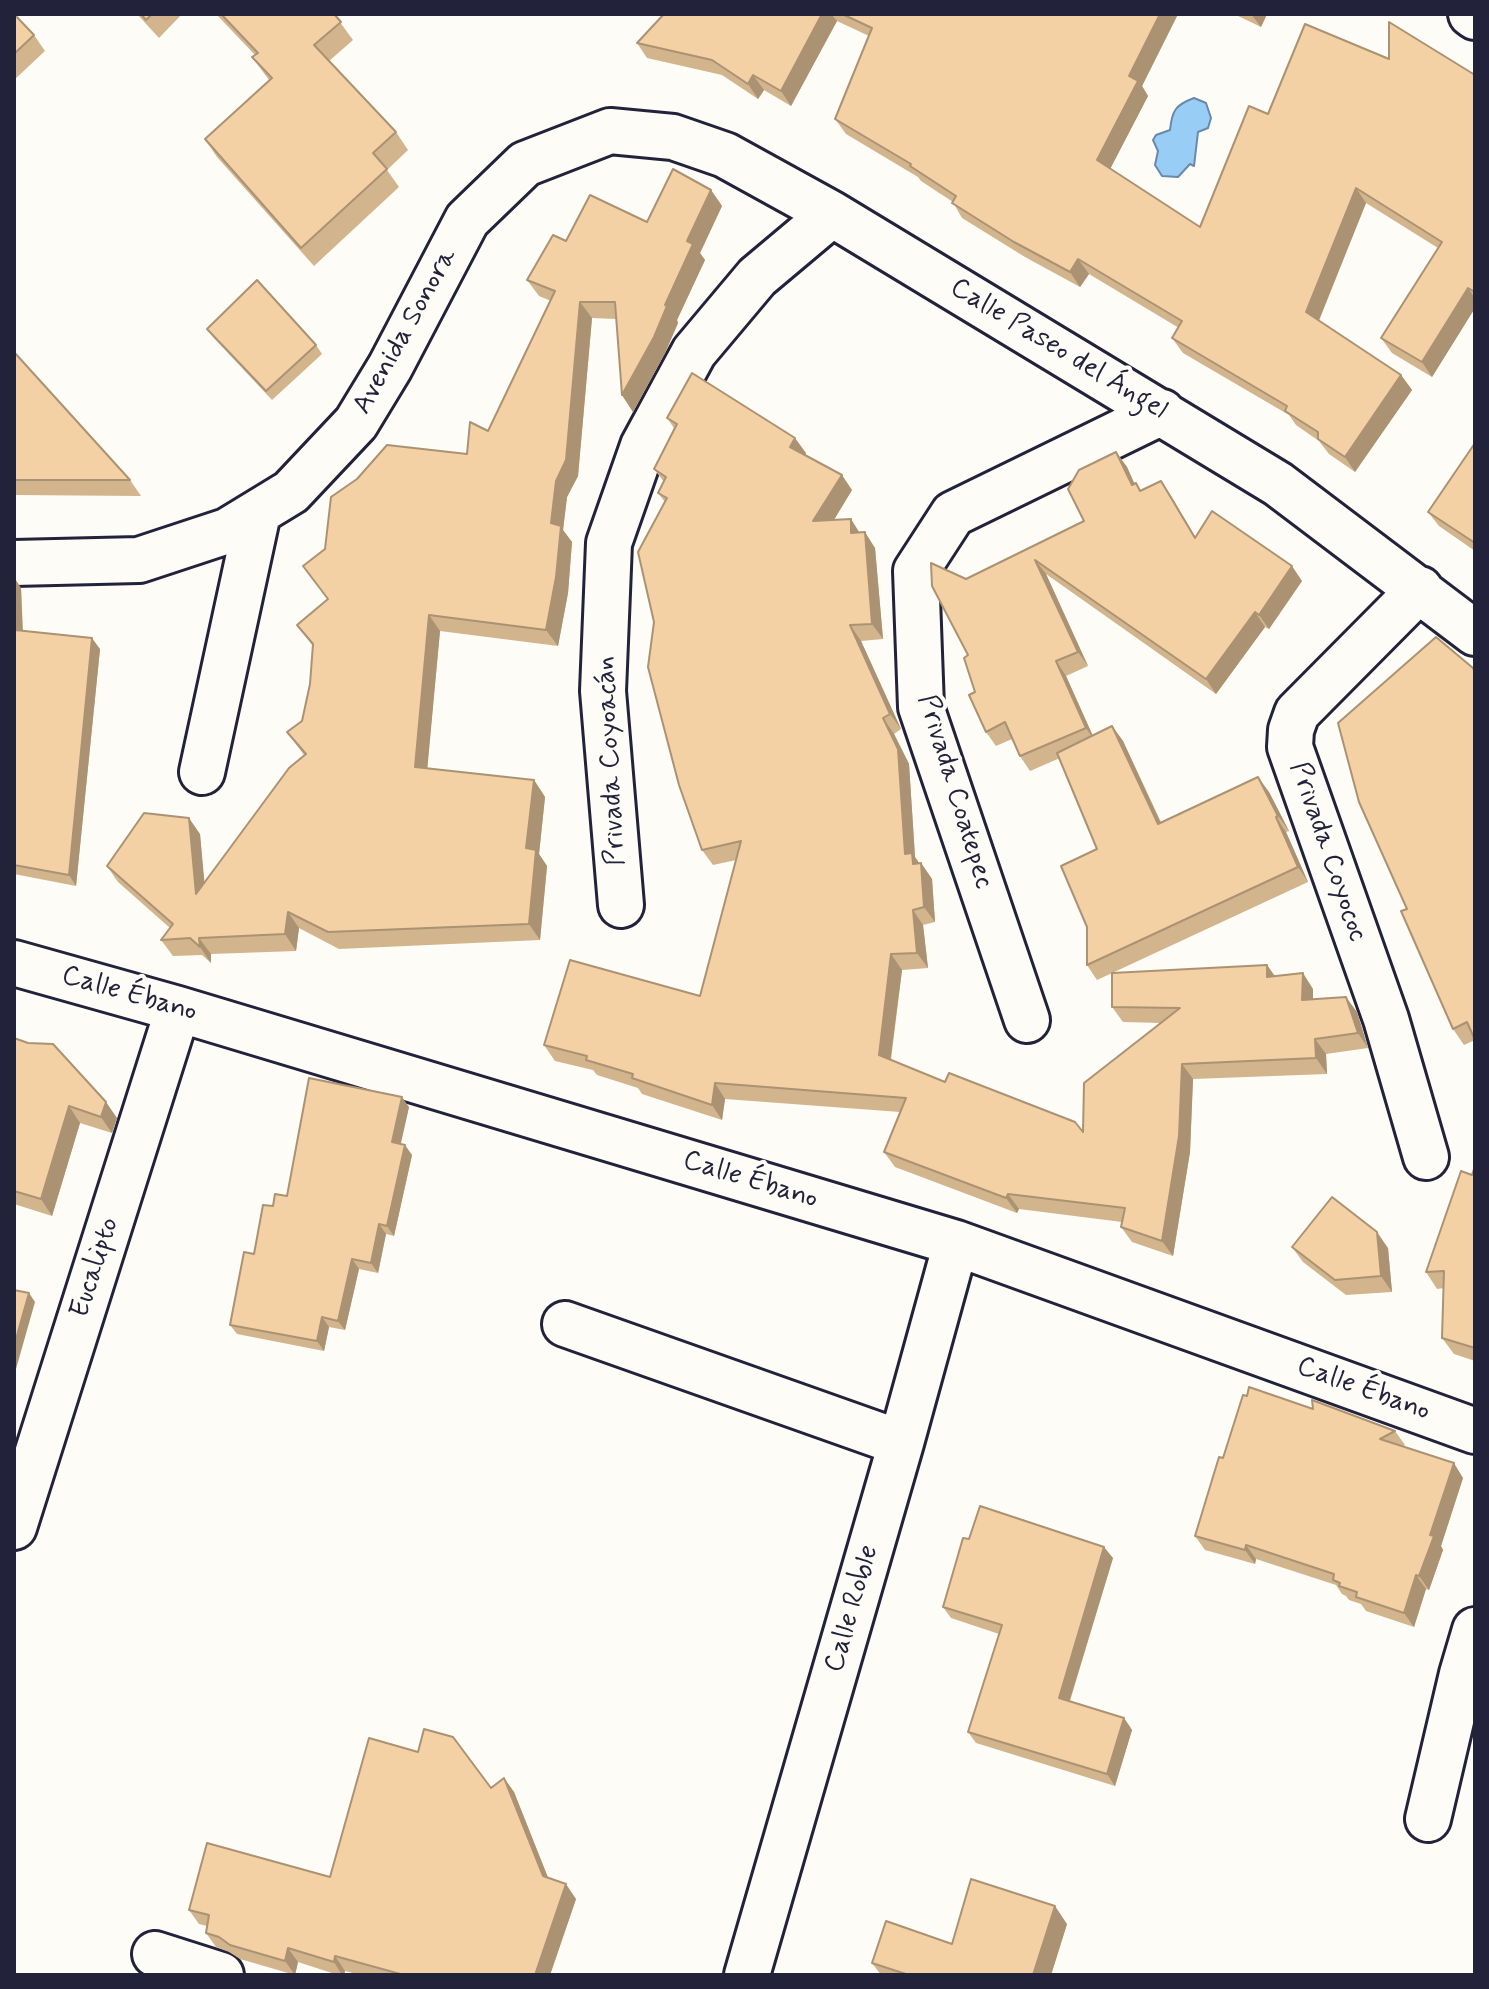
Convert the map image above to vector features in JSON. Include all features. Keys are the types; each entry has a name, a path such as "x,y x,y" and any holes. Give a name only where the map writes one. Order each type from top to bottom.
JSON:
{"street":[{"name":"Calle Paseo del Ángel","path":"610,131 673,137 725,155 832,214 1278,484 1475,633"},
{"name":"Avenida Sonora","path":"14,563 139,560 227,531 291,492 356,423 390,367 467,220 525,164 610,131"},
{"name":"Privada Coyoacán","path":"621,905 603,691 609,543 643,446 694,352 757,277 832,214"},
{"name":"Privada Coatepec","path":"1027,1020 921,707 916,571 953,514 1162,412"},
{"path":"202,772 258,513"},
{"name":"Privada Coyococ","path":"1420,589 1297,713 1291,730 1290,747 1386,1019 1426,1157"},
{"name":"Calle Ébano","path":"14,963 178,1009 956,1243 1475,1431"},
{"name":"Eucalipto","path":"14,1527 178,1009"},
{"name":"Calle Roble","path":"747,1975 956,1243"},
{"path":"565,1324 901,1443"},
{"path":"1428,1819 1475,1630"},
{"path":"155,1954 221,1975"}],"water":[{"path":"1194,98 1206,103 1211,118 1208,128 1198,132 1194,166 1190,164 1178,177 1162,176 1155,165 1158,151 1153,140 1156,135 1170,130 1173,113"}],"building":[{"path":"14,14 34,35 14,54"},
{"path":"221,14 334,14 341,22 314,45 396,132 373,153 387,169 301,248 205,139 272,78 252,57 258,53"},
{"path":"664,14 822,14 781,91 753,75 748,84 712,60 637,43"},
{"path":"842,14 1160,14 1129,76 1138,81 1097,160 1200,227 1249,106 1268,114 1305,24 1389,59 1389,22 1475,75 1475,292 1468,288 1422,362 1381,338 1442,242 1356,188 1306,312 1401,375 1345,457 1318,439 1318,432 1285,411 1287,406 1172,338 1182,321 1078,259 1070,272 1014,242 952,203 956,196 911,164 835,119 872,28"},
{"path":"673,169 711,190 687,241 693,244 654,337 622,395 615,302 580,302 566,460 556,481 551,523 561,526 546,630 429,615 415,767 534,780 526,848 536,850 529,924 328,932 288,912 285,934 199,938 200,947 190,938 161,940 173,924 107,866 144,813 189,818 196,894 289,768 306,754 287,732 302,721 310,684 313,644 297,625 328,599 303,566 325,549 331,497 357,479 387,445 467,454 470,422 488,431 555,291 527,280 553,235 566,241 590,195 647,222"},
{"path":"257,280 316,345 266,391 207,329"},
{"path":"14,352 130,480 14,480"},
{"path":"692,373 795,438 790,447 842,475 813,521 851,519 851,533 865,532 872,624 850,625 890,714 883,718 898,749 905,854 912,853 913,864 921,863 924,907 913,910 917,953 891,954 879,1055 945,1082 949,1073 1075,1122 1083,1132 1084,1083 1180,1008 1112,1007 1112,973 1267,965 1267,977 1303,973 1302,1000 1346,997 1358,1033 1315,1039 1316,1058 1182,1064 1179,1136 1162,1241 1121,1227 1125,1208 1008,1194 1006,1198 884,1152 906,1098 715,1083 712,1105 632,1078 633,1074 586,1060 587,1056 544,1045 570,960 700,996 741,841 702,850 679,785 648,667 654,622 638,552 667,498 658,493 666,477 654,469 677,424 667,418"},
{"path":"1475,443 1475,543 1428,512"},
{"path":"1116,452 1132,485 1136,483 1140,491 1161,481 1195,538 1212,511 1292,566 1259,615 1255,612 1206,679 1035,560 1078,652 1056,661 1086,728 1020,756 1005,722 986,732 969,695 975,692 964,658 968,655 932,586 931,563 966,579 1084,521 1068,489 1079,470"},
{"path":"14,588 15,630 92,638 69,875 14,865"},
{"path":"1436,637 1475,673 1475,1040 1467,1022 1453,1029 1401,911 1407,909 1359,802 1338,723"},
{"path":"1112,726 1158,824 1258,777 1278,816 1298,867 1087,965 1087,927 1061,866 1097,849 1057,753"},
{"path":"14,1038 28,1043 53,1044 106,1102 101,1117 69,1106 41,1199 14,1191"},
{"path":"309,1078 402,1097 392,1142 405,1145 387,1226 379,1224 371,1263 352,1259 338,1321 322,1317 317,1341 230,1325 244,1252 254,1254 263,1205 273,1206 275,1194 287,1196"},
{"path":"1475,1166 1475,1348 1442,1338 1444,1271 1426,1272 1461,1171 1472,1175"},
{"path":"1332,1197 1377,1232 1381,1276 1335,1280 1292,1247"},
{"path":"14,1290 29,1293 14,1346"},
{"path":"1249,1387 1313,1409 1312,1400 1395,1431 1380,1439 1454,1463 1430,1535 1434,1536 1419,1576 1416,1575 1404,1613 1356,1597 1357,1592 1339,1586 1340,1583 1333,1580 1334,1574 1246,1545 1245,1550 1195,1536 1219,1457 1223,1458 1243,1395 1247,1396"},
{"path":"980,1506 1104,1547 1059,1698 1124,1718 1107,1774 968,1732 1002,1625 943,1607 963,1538 969,1539"},
{"path":"424,1729 453,1737 491,1788 504,1778 543,1876 566,1884 535,1975 404,1975 335,1956 334,1962 288,1948 285,1961 230,1945 206,1933 209,1915 189,1910 207,1843 330,1877 369,1738 418,1752"},
{"path":"971,1879 1055,1906 1033,1975 909,1975 872,1963 886,1921 952,1944"}]}
